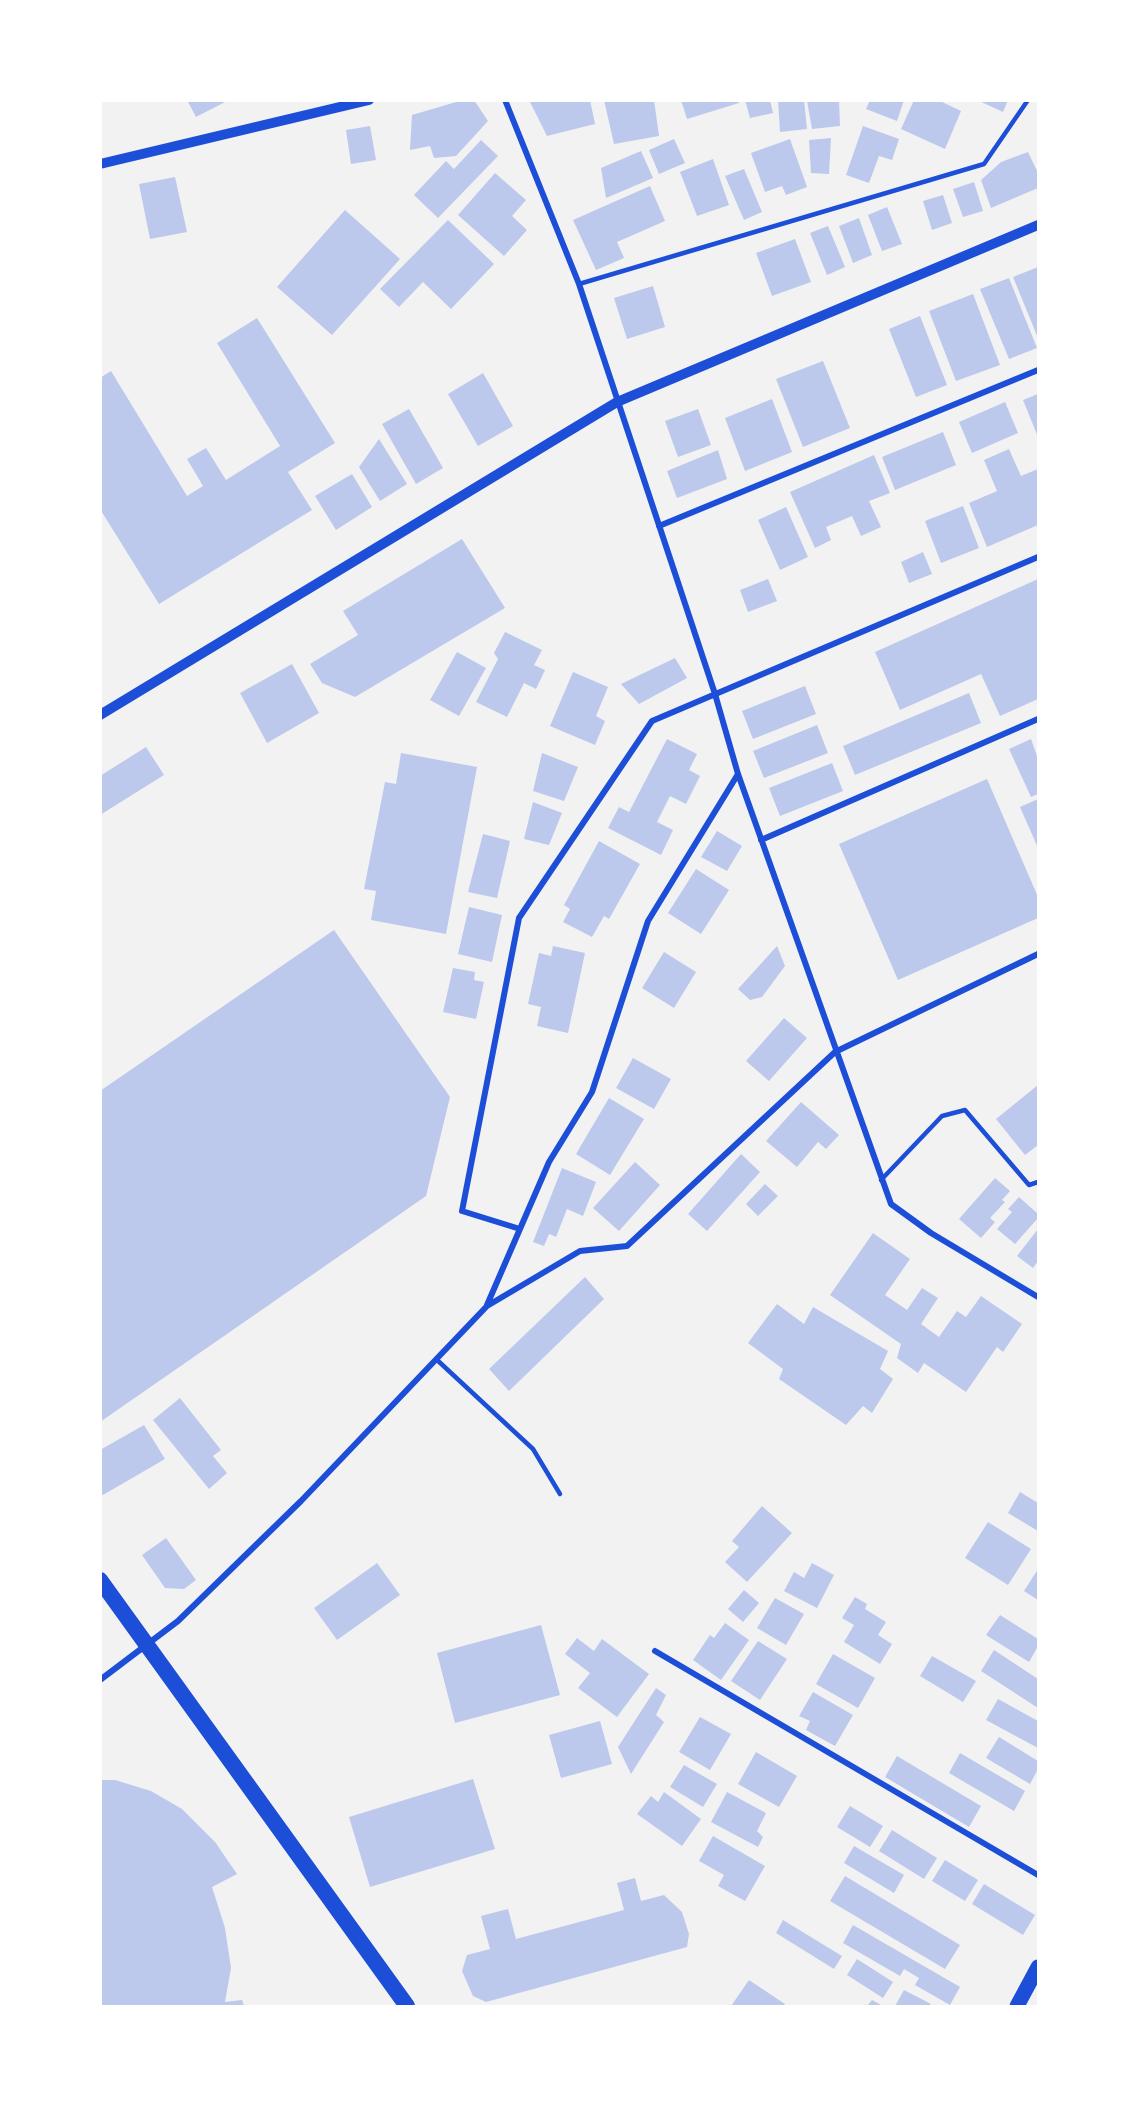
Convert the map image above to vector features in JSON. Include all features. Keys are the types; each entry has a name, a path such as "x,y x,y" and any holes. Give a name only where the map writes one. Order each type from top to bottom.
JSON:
{"highway":[{"path":"100,1580 407,2007"}],"main road":[{"path":"1017,2007 1038,1967"}],"street":[{"path":"100,164 369,100"},
{"path":"504,100 579,284 715,694 738,774 835,1052 891,1204 931,1233 1038,1297"},
{"path":"100,715 617,402 1038,225"},
{"path":"659,526 1038,370"},
{"path":"520,1229 462,1211 519,918 652,721 1038,557"},
{"path":"762,840 1038,719"},
{"path":"487,1306 549,1162 592,1092 648,921 738,774"},
{"path":"100,1680 178,1621 301,1501 487,1306 580,1251 627,1246 835,1052 1038,954"},
{"path":"655,1651 1038,1875"}],"lane":[{"path":"579,284 984,164 1028,100"},
{"path":"881,1180 942,1116 964,1110 1029,1185 1038,1182"},
{"path":"436,1359 533,1449 560,1494"}],"building":[{"path":"187,100 229,100 196,117"},
{"path":"463,100 474,100 488,121 456,156 434,158 430,146 410,150 412,115"},
{"path":"529,100 590,100 595,124 547,136"},
{"path":"604,100 654,100 659,136 614,144"},
{"path":"681,100 739,100 739,103 687,119"},
{"path":"745,100 770,100 773,113 750,118"},
{"path":"778,100 804,100 807,129 780,132"},
{"path":"839,100 840,126 812,129 807,101"},
{"path":"870,100 904,100 897,121 866,109"},
{"path":"914,100 943,100 942,102 961,111 945,149 901,129"},
{"path":"977,100 1008,100 1003,112"},
{"path":"370,126 376,160 351,164 346,130"},
{"path":"863,126 899,139 892,160 879,156 869,183 846,175"},
{"path":"831,138 829,174 811,173 809,140"},
{"path":"674,139 685,163 659,174 649,150"},
{"path":"790,139 807,187 786,195 782,186 765,192 751,153"},
{"path":"481,140 498,156 438,218 414,195 446,161 454,169"},
{"path":"641,151 653,178 606,198 601,168"},
{"path":"1028,152 1038,173 1038,188 991,208 981,180 1001,162"},
{"path":"713,159 729,205 697,216 680,172"},
{"path":"744,169 762,212 744,220 725,176"},
{"path":"495,173 526,200 512,216 527,230 504,256 458,215"},
{"path":"175,177 187,232 150,239 139,184"},
{"path":"974,182 983,211 963,217 953,189"},
{"path":"650,186 665,221 617,242 624,258 596,270 573,220"},
{"path":"943,195 952,223 932,230 923,201"},
{"path":"887,207 902,244 882,251 868,215"},
{"path":"345,210 400,259 332,335 277,287"},
{"path":"859,218 872,255 853,263 839,226"},
{"path":"448,220 494,264 451,309 423,282 399,307 380,289"},
{"path":"828,226 845,267 827,275 810,233"},
{"path":"795,239 811,282 772,296 756,253"},
{"path":"1038,267 1038,338 1013,277"},
{"path":"1009,278 1037,348 1009,359 980,289"},
{"path":"653,286 665,327 627,339 614,298"},
{"path":"973,294 1000,365 956,381 929,311"},
{"path":"920,316 947,385 916,397 889,329"},
{"path":"257,318 335,443 288,472 312,510 159,604 100,509 100,378 111,371 187,496 203,486 187,459 206,448 226,480 280,446 217,343"},
{"path":"823,361 850,428 803,447 776,379"},
{"path":"483,373 513,426 478,446 448,394"},
{"path":"1038,394 1038,437 1023,400"},
{"path":"772,399 792,452 745,471 725,418"},
{"path":"1005,402 1018,433 972,453 959,422"},
{"path":"409,409 443,468 416,484 382,424"},
{"path":"698,409 711,445 678,457 665,421"},
{"path":"943,432 956,465 895,490 882,457"},
{"path":"379,439 407,484 380,501 359,467"},
{"path":"1009,449 1021,476 1038,469 1038,525 987,547 969,503 997,491 984,460"},
{"path":"718,450 727,479 677,498 667,471"},
{"path":"874,455 890,493 869,501 881,527 861,536 852,516 826,527 831,540 815,548 790,492"},
{"path":"352,474 372,507 336,530 315,496"},
{"path":"963,506 979,548 941,563 925,521"},
{"path":"786,507 808,557 780,570 758,520"},
{"path":"462,539 505,608 355,697 322,683 310,664 358,635 343,611"},
{"path":"923,552 932,574 909,583 901,562"},
{"path":"768,579 777,601 748,612 740,590"},
{"path":"1038,579 1038,699 1000,716 981,674 900,710 875,652"},
{"path":"505,632 542,650 534,665 545,670 536,689 524,683 507,717 476,702 498,659 494,653"},
{"path":"457,652 486,668 459,716 430,700"},
{"path":"675,658 687,678 639,704 621,684"},
{"path":"292,664 319,713 267,743 240,693"},
{"path":"573,672 608,687 596,716 605,721 595,745 550,726"},
{"path":"805,686 816,714 753,739 742,711"},
{"path":"969,693 981,723 855,775 843,746"},
{"path":"817,725 828,753 764,778 753,751"},
{"path":"667,739 697,754 689,770 700,776 686,804 670,796 657,822 673,830 661,855 608,828 619,807 629,812"},
{"path":"1031,739 1038,759 1038,794 1031,797 1009,749"},
{"path":"146,747 164,775 100,815 100,776"},
{"path":"401,753 477,767 446,934 371,920 376,891 364,889 385,782 396,784"},
{"path":"542,753 578,767 564,801 533,791"},
{"path":"832,763 843,791 780,816 769,788"},
{"path":"987,779 1038,897 1038,918 898,980 839,844"},
{"path":"1038,799 1038,848 1020,807"},
{"path":"533,802 562,813 549,845 524,839"},
{"path":"717,831 742,846 727,871 701,857"},
{"path":"483,834 510,841 497,898 468,892"},
{"path":"599,841 640,864 609,919 604,916 592,937 563,922 570,909 564,905"},
{"path":"696,869 729,890 701,934 668,913"},
{"path":"469,907 502,915 492,962 458,954"},
{"path":"334,930 450,1097 426,1196 100,1422 100,1091"},
{"path":"553,946 585,953 568,1033 537,1026 541,1007 528,1004 539,953 551,956"},
{"path":"777,946 785,966 762,997 750,1000 738,989"},
{"path":"664,952 696,972 674,1008 642,988"},
{"path":"453,968 475,972 474,980 484,982 476,1019 443,1012"},
{"path":"784,1018 807,1038 769,1081 746,1061"},
{"path":"633,1058 671,1079 654,1109 616,1088"},
{"path":"1038,1085 1038,1145 1025,1155 996,1119"},
{"path":"609,1098 644,1119 610,1175 576,1154"},
{"path":"801,1102 839,1135 826,1149 818,1142 797,1167 766,1141"},
{"path":"741,1154 760,1172 707,1231 688,1214"},
{"path":"635,1162 660,1185 619,1231 593,1208"},
{"path":"562,1168 596,1182 583,1216 567,1209 556,1237 549,1234 544,1246 533,1242"},
{"path":"995,1178 1010,1191 1002,1200 1005,1202 990,1218 995,1222 981,1238 959,1219"},
{"path":"765,1184 778,1196 758,1216 746,1204"},
{"path":"1019,1197 1038,1214 1038,1218 1015,1244 997,1229 1012,1212 1008,1209"},
{"path":"1038,1229 1038,1261 1033,1268 1017,1256"},
{"path":"873,1233 910,1259 885,1295 907,1310 922,1288 938,1298 921,1324 939,1337 957,1311 966,1317 981,1296 1022,1324 1003,1352 997,1347 966,1392 924,1363 918,1373 897,1358 901,1344 830,1295"},
{"path":"585,1277 604,1299 509,1391 489,1369"},
{"path":"777,1304 804,1324 813,1307 888,1351 880,1369 893,1379 872,1413 863,1406 846,1425 779,1379 783,1369 748,1343"},
{"path":"180,1398 221,1450 213,1456 227,1473 209,1489 153,1420"},
{"path":"144,1425 165,1459 103,1495 100,1491 100,1450"},
{"path":"1020,1492 1038,1503 1038,1531 1008,1513"},
{"path":"762,1506 792,1533 747,1582 725,1562 739,1547 732,1541"},
{"path":"988,1522 1031,1549 1008,1585 965,1558"},
{"path":"166,1538 196,1580 184,1589 165,1588 142,1555"},
{"path":"377,1563 400,1595 337,1640 314,1608"},
{"path":"812,1563 834,1575 817,1608 784,1591 794,1572 804,1578"},
{"path":"1038,1569 1038,1600 1024,1591"},
{"path":"744,1590 759,1603 743,1622 728,1609"},
{"path":"855,1597 867,1604 865,1609 886,1622 878,1635 892,1644 880,1664 844,1642 854,1625 842,1618"},
{"path":"775,1598 804,1614 786,1645 757,1628"},
{"path":"1000,1615 1038,1639 1038,1646 1029,1662 986,1635"},
{"path":"725,1623 749,1640 721,1680 693,1660 710,1635 714,1638"},
{"path":"541,1625 560,1695 455,1723 437,1653"},
{"path":"577,1638 594,1651 602,1639 649,1674 617,1717 578,1688 590,1673 565,1654"},
{"path":"758,1641 787,1659 760,1700 731,1681"},
{"path":"994,1650 1038,1679 1038,1708 981,1671"},
{"path":"833,1654 875,1678 858,1708 816,1684"},
{"path":"932,1656 976,1681 963,1702 920,1676"},
{"path":"656,1688 666,1695 656,1715 664,1722 631,1774 618,1747"},
{"path":"813,1692 853,1715 835,1746 806,1730 810,1721 799,1716"},
{"path":"998,1699 1038,1721 1038,1748 986,1720"},
{"path":"700,1717 731,1734 710,1770 679,1752"},
{"path":"600,1721 612,1764 561,1778 549,1735"},
{"path":"999,1737 1038,1761 1038,1769 1030,1784 986,1758"},
{"path":"756,1752 797,1776 779,1807 738,1784"},
{"path":"960,1753 1025,1791 1014,1811 949,1773"},
{"path":"897,1756 981,1806 969,1827 885,1777"},
{"path":"684,1765 717,1784 703,1807 670,1787"},
{"path":"473,1779 495,1849 370,1887 349,1817"},
{"path":"100,1780 115,1780 151,1791 182,1809 215,1842 237,1874 212,1887 225,1928 231,1968 225,2002 242,2000 244,2006 100,2006"},
{"path":"664,1792 701,1819 682,1846 637,1814 651,1796 658,1802"},
{"path":"727,1792 766,1813 757,1831 763,1837 758,1847 711,1822"},
{"path":"850,1806 883,1826 870,1847 837,1827"},
{"path":"892,1830 937,1858 924,1879 879,1851"},
{"path":"713,1836 765,1866 745,1901 718,1886 724,1875 699,1861"},
{"path":"854,1846 904,1875 894,1893 844,1863"},
{"path":"945,1860 978,1880 965,1901 932,1881"},
{"path":"845,1876 960,1945 945,1969 830,1901"},
{"path":"635,1878 641,1901 664,1895 682,1912 689,1934 687,1947 486,2002 473,1996 462,1971 467,1955 490,1949 481,1916 508,1909 516,1939 624,1910 617,1883"},
{"path":"984,1884 1035,1915 1023,1935 972,1904"},
{"path":"783,1920 842,1956 834,1969 776,1933"},
{"path":"853,1925 960,1987 950,2005 915,1985 919,1978 904,1969 900,1976 843,1943"},
{"path":"857,1959 893,1982 883,1998 847,1975"},
{"path":"749,1980 785,2004 783,2006 731,2006"},
{"path":"904,1990 931,2004 929,2006 895,2006"},
{"path":"872,2000 883,2006 867,2006"}]}
